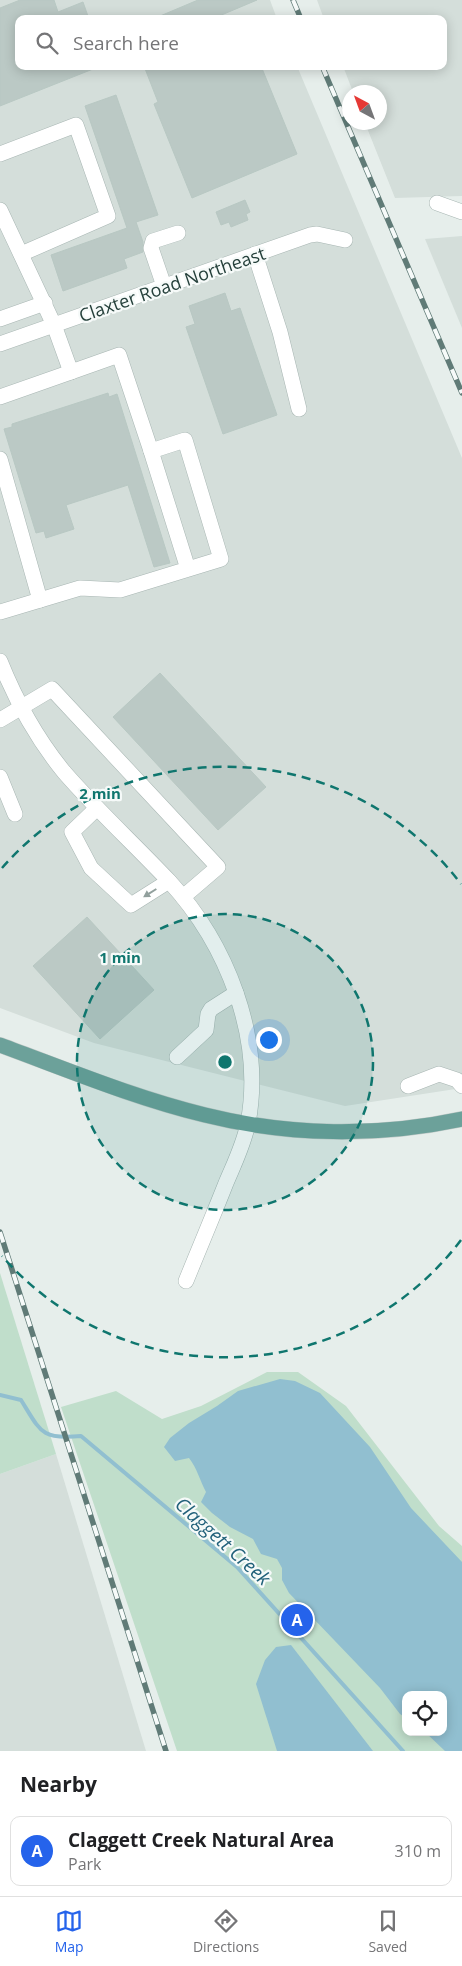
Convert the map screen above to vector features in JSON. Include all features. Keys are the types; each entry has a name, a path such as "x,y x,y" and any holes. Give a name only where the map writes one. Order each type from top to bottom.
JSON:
{"main road":[{"path":"0,1045 140,1096 206,1116 248,1124 332,1132 417,1127 462,1118"}],"street":[{"path":"0,154 76,125 108,216 21,254"},
{"path":"436,203 462,212"},
{"path":"1,213 45,303 71,372"},
{"path":"164,286 152,248 153,241 178,233"},
{"name":"Claxter Road Northeast","path":"0,344 310,235 318,234 345,240"},
{"path":"255,254 280,332 300,409"},
{"path":"0,319 45,303"},
{"path":"0,397 120,355 188,569"},
{"path":"0,612 80,588 120,590 221,559 185,440 151,450"},
{"path":"0,459 40,600"},
{"path":"0,661 21,708 41,742 97,808 169,881 205,928 221,956 245,1022 251,1095 248,1124 234,1164 186,1281"},
{"path":"0,720 52,688 218,867 183,897"},
{"path":"0,777 15,814"},
{"path":"97,808 72,832 91,868 131,905 169,881"},
{"path":"177,1057 206,1030 208,1014 211,1009 236,993"},
{"path":"408,1086 439,1074 457,1080 462,1086"}],"shaded area":[{"path":"0,0 270,0 276,15 15,15 15,70 299,70 462,458 462,1088 345,1106 94,1043 0,1008"},
{"path":"317,0 462,0 462,196 395,198 368,130 387,130 387,85 350,85 345,70 447,70 447,15 323,15"},
{"path":"462,236 462,328 425,239"},
{"path":"56,1454 146,1751 0,1751 0,1474"}],"green space":[{"path":"0,1273 56,1454 0,1474"},
{"path":"267,1372 298,1372 346,1406 439,1526 462,1546 462,1751 177,1751 61,1407 116,1391 162,1419 201,1406"}],"water":[{"path":"280,1379 295,1381 320,1393 370,1447 411,1508 462,1562 462,1751 445,1751 429,1736 447,1736 447,1691 402,1691 402,1715 400,1714 380,1688 289,1593 282,1580 282,1568 277,1559 261,1554 253,1539 230,1527 201,1502 206,1492 189,1458 175,1461 164,1447 170,1438 189,1423 238,1391"},
{"path":"291,1645 373,1751 277,1751 256,1684 265,1660 276,1647"}],"building":[{"path":"20,0 54,0 58,12 83,2 88,15 15,15 15,70 90,70 0,106 0,8"},
{"path":"198,0 257,0 221,15 162,15"},
{"path":"146,70 263,70 297,154 192,198 154,104 158,102"},
{"path":"116,95 158,215 136,222 143,242 143,252 124,259 127,268 63,291 51,255 127,228 85,106"},
{"path":"245,200 250,212 246,214 248,220 231,227 229,222 221,225 216,212"},
{"path":"225,293 231,311 240,308 277,415 223,434 186,327 195,324 189,306"},
{"path":"108,393 109,397 117,394 170,563 154,567 128,485 66,505 74,529 46,538 44,531 36,533 4,429 12,427 12,424"},
{"path":"160,673 266,787 218,830 113,717"},
{"path":"87,917 154,990 100,1039 33,966"}],"waterway":[{"name":"Claggett Creek","path":"0,1395 21,1400 38,1427 50,1435 58,1437 81,1436 237,1567 403,1751"}],"railway":[{"path":"293,0 299,15"},
{"path":"324,70 462,393"},
{"path":"0,1232 166,1751"}],"place":[{"name":"Claggett Creek Natural Area","path":"297,1620"}]}
